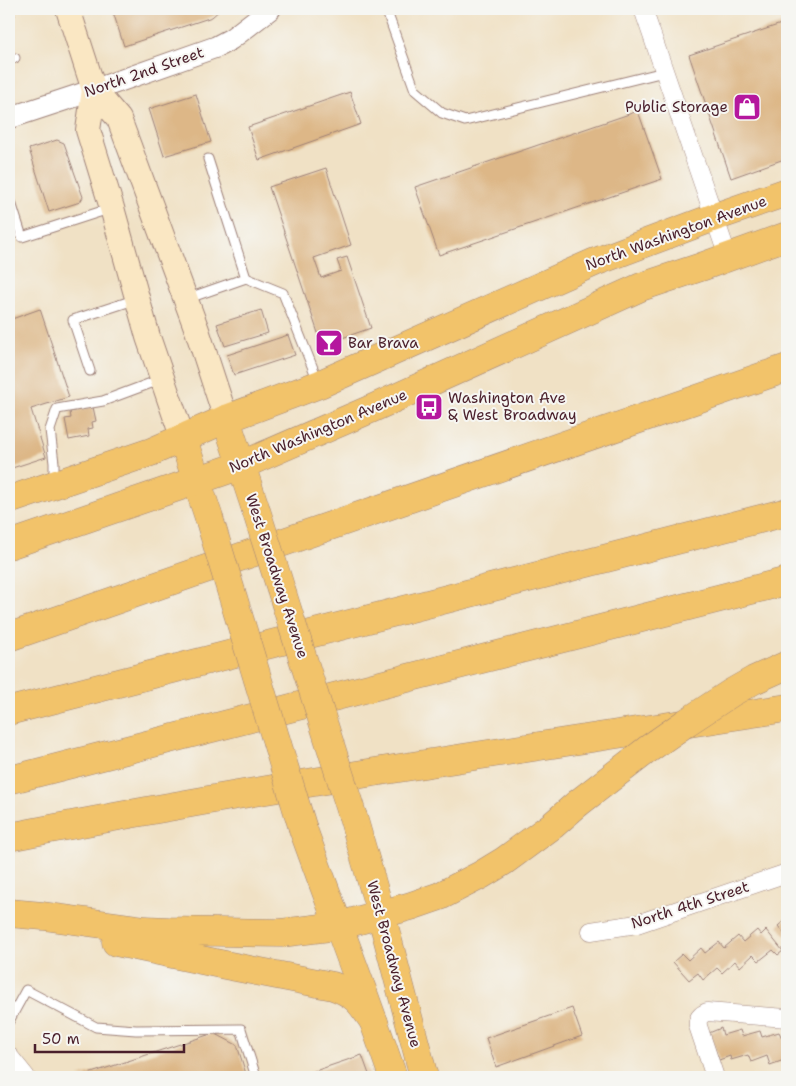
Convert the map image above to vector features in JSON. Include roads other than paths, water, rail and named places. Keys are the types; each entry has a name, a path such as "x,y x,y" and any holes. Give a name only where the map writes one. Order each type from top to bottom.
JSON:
{"main road":[{"name":"West Broadway Avenue","path":"68,9 94,90 119,118 186,300 230,429 353,817 424,1077"},
{"name":"West Broadway Avenue","path":"94,90 88,130 148,338 209,518 303,829 393,1077"},
{"name":"North Washington Avenue","path":"9,545 190,460 230,429 320,384 596,262 714,217 787,192"},
{"name":"North Washington Avenue","path":"9,500 150,452 190,460 242,465 372,410 641,287 787,236"},
{"path":"9,637 787,368"},
{"path":"9,711 787,512"},
{"path":"9,780 787,581"},
{"path":"9,913 146,930 281,933 338,926 411,906 440,896 481,875 553,825 646,750 731,693 787,665"},
{"path":"9,837 389,769 787,708"},
{"path":"9,925 29,926 132,945 333,986 347,991 356,997 374,1022"}],"street":[{"name":"North 2nd Street","path":"9,118 216,47 231,40 270,9"},
{"path":"643,9 728,257"},
{"name":"North 4th Street","path":"591,931 637,924 787,873"},
{"path":"715,1077 698,1026 697,1020 702,1014 707,1012 787,1018"},
{"path":"9,1056 26,1077"}],"lane":[{"path":"386,9 415,90 442,113 465,121 664,72"},
{"path":"208,159 246,278"},
{"path":"9,196 22,237 112,208"},
{"path":"186,300 246,278 283,293 320,384"},
{"path":"90,371 73,320 137,299"},
{"path":"54,485 54,462 50,430 57,409 103,401 162,379"},
{"path":"9,1021 26,990 96,1027 136,1030 241,1029 256,1077"}],"place":[{"name":"Public Storage","path":"747,107"},
{"name":"Bar Brava","path":"329,343"},
{"name":"Washington Ave & West Broadway","path":"429,407"}]}
